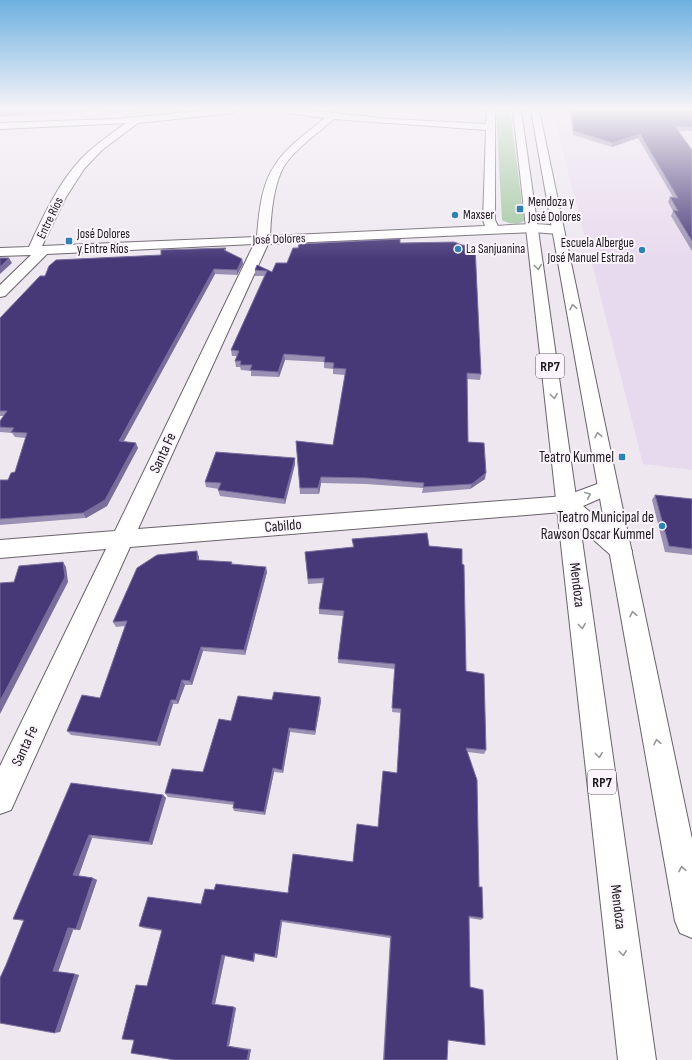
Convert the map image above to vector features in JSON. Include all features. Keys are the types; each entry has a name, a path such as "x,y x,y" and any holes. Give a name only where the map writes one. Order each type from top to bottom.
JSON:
{"street":[{"name":"Entre Ríos","path":"0,293 39,250 58,199 80,166 87,159"},
{"name":"Santa Fe","path":"0,799 263,240 266,202 279,166 285,159"},
{"path":"490,159 489,220 493,230"},
{"name":"Mendoza","path":"524,159 637,1060"},
{"name":"RP7","path":"544,159 692,922"},
{"name":"José Dolores","path":"0,252 533,228 558,230"},
{"name":"Cabildo","path":"0,549 567,504 608,487"},
{"path":"567,504 620,551"}],"shaded area":[{"path":"565,159 692,159 692,470 643,464 590,255 596,254 597,251 594,243 586,241"}],"green space":[{"path":"499,159 516,159 524,221 519,223 510,223 502,220"}],"building":[{"path":"655,159 692,159 692,241 673,210 678,211 670,197 678,198"},
{"path":"400,239 400,243 454,242 462,245 475,246 481,374 467,373 468,442 484,443 486,473 472,484 423,487 424,483 366,478 321,477 318,488 300,488 296,441 333,445 346,369 333,368 334,363 324,362 325,357 284,354 278,372 250,370 252,365 240,365 241,361 235,361 239,351 231,350 267,271 255,270 257,265 272,272 276,263 287,263 293,248 298,248 299,244"},
{"path":"226,248 224,250 242,259 237,270 214,269 119,441 136,443 105,500 83,513 0,519 0,480 8,480 11,473 15,472 27,433 11,432 14,428 0,427 0,421 7,411 0,411 0,318 40,276 45,276 49,266 56,260 161,255 161,250"},
{"path":"0,258 9,258 0,267"},
{"path":"216,452 295,458 284,499 218,490 221,483 205,482"},
{"path":"655,495 692,499 692,549 669,546"},
{"path":"427,533 429,546 462,549 462,564 464,565 466,671 484,674 486,750 466,748 477,780 479,887 482,887 483,918 469,916 470,987 483,990 485,1045 448,1040 447,1060 384,1060 391,936 281,920 275,957 254,953 253,961 222,955 212,1004 234,1007 227,1046 249,1050 247,1060 175,1060 131,1053 134,1040 122,1039 136,985 147,986 162,930 139,926 148,897 201,904 205,889 214,890 216,884 288,893 293,854 353,862 357,824 378,827 383,771 397,773 401,709 392,708 395,664 338,659 344,611 319,609 324,578 308,579 305,552 354,547 352,539"},
{"path":"197,551 197,560 232,562 231,564 266,567 244,650 201,647 190,681 182,680 176,700 171,700 157,742 67,731 82,695 100,698 127,621 113,622 137,568 157,555"},
{"path":"63,562 65,577 0,701 0,583 14,582 19,566"},
{"path":"274,692 320,697 315,731 289,728 282,770 273,768 264,812 233,808 234,802 165,793 172,769 203,772 219,719 231,721 238,696 272,700"},
{"path":"71,783 163,795 149,842 89,835 73,875 93,878 76,929 68,928 53,971 75,974 55,1033 0,1023 0,978 24,920 13,919"}],"place":[{"name":"Mendoza y José Dolores","path":"520,209"},
{"name":"Maxser","path":"455,215"},
{"name":"José Dolores y Entre Ríos","path":"69,241"},
{"name":"La Sanjuanina","path":"458,249"},
{"name":"Escuela Albergue José Manuel Estrada","path":"642,250"},
{"name":"Teatro Kummel","path":"622,457"},
{"name":"Teatro Municipal de Rawson Oscar Kummel","path":"662,526"}]}
